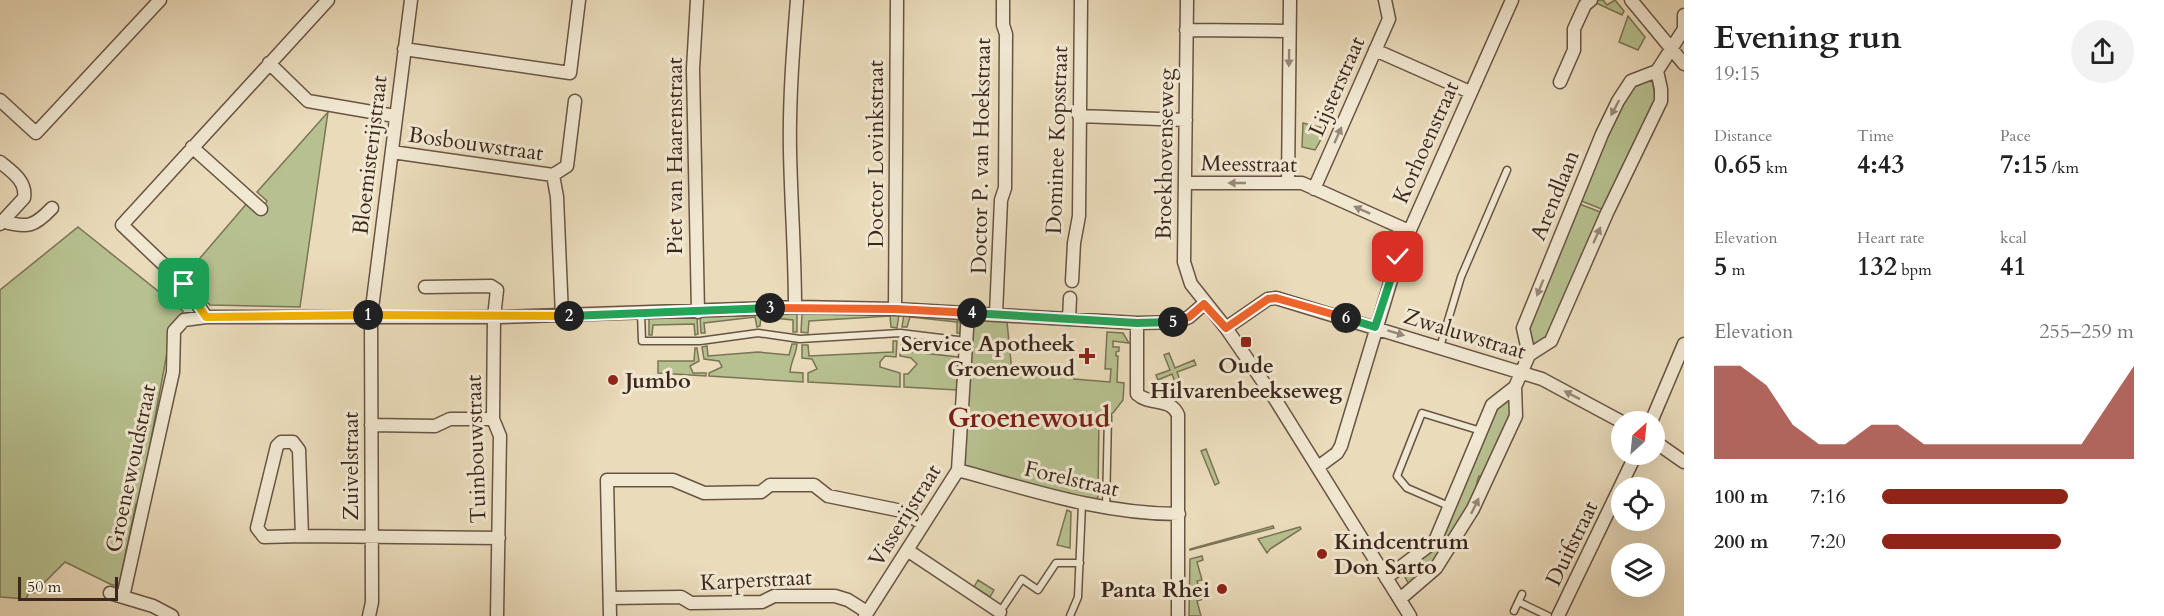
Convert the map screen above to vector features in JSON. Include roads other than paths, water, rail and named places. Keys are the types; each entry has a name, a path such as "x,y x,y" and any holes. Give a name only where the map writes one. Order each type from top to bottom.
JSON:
{"street":[{"path":"0,100 36,133 160,0"},
{"path":"328,0 122,225 184,284 206,317 562,316 795,307 895,309 1137,323 1177,322 1189,317 1204,304 1226,328 1318,467 1410,616"},
{"name":"Bloemisterijstraat","path":"371,315 411,0"},
{"path":"404,49 570,73 579,0"},
{"name":"Piet van Haarenstraat","path":"697,0 693,80 698,312"},
{"path":"795,307 796,246 790,153 791,79 797,0"},
{"name":"Doctor Lovinkstraat","path":"895,309 897,0"},
{"name":"Doctor P. van Hoekstraat","path":"996,314 1001,200 1005,188 1006,34 1002,25 1003,0"},
{"name":"Dominee Kopsstraat","path":"1072,281 1074,243 1079,216 1080,0"},
{"name":"Broekhovenseweg","path":"1186,0 1184,262 1191,284 1204,304"},
{"path":"1288,183 1290,0"},
{"name":"Lijsterstraat","path":"1314,189 1389,19 1385,0"},
{"name":"Korhoenstraat","path":"1318,467 1337,453 1341,446 1375,327 1409,231 1512,0"},
{"path":"1560,82 1574,50 1574,29 1585,5 1590,0"},
{"path":"1630,0 1684,64"},
{"path":"1400,599 1436,568 1473,509 1516,416 1515,387 1521,372 1529,355 1551,341 1607,213 1661,101 1661,89 1656,71 1684,28 1684,15"},
{"path":"1186,30 1289,31"},
{"path":"1375,50 1470,92"},
{"path":"269,63 308,101 395,116"},
{"name":"Arendlaan","path":"1529,355 1523,328 1602,134 1631,81 1656,71"},
{"path":"562,316 557,197 553,175 562,172 567,166 575,101"},
{"path":"1079,116 1186,120"},
{"path":"192,147 261,209"},
{"name":"Bosbouwstraat","path":"392,152 553,175"},
{"path":"0,162 21,181 25,192 24,198 1,223"},
{"name":"Meesstraat","path":"1186,183 1302,183 1409,231"},
{"path":"1,223 24,226 38,222 52,208"},
{"name":"Tuinbouwstraat","path":"425,286 491,286 497,290 494,317 493,419 500,435 497,616"},
{"path":"1069,319 1070,298"},
{"name":"Zwaluwstraat","path":"1226,328 1268,299 1276,298 1542,379 1611,416"},
{"name":"Visserijstraat","path":"866,614 958,470 968,313"},
{"name":"Zuivelstraat","path":"369,616 372,602 371,315"},
{"name":"Groenewoudstraat","path":"123,597 173,372 174,331 184,320 206,317"},
{"path":"1137,323 1136,388 1141,398 1169,404 1175,408 1178,415 1178,616"},
{"path":"1656,411 1684,344"},
{"path":"1386,578 1431,546 1451,507 1492,405 1515,387"},
{"path":"371,425 435,426 450,419 493,419"},
{"path":"302,536 299,450 293,442 281,442 277,446 257,528 264,537 499,538"},
{"path":"1665,449 1684,462"},
{"name":"Duifstraat","path":"1558,616 1631,465"},
{"name":"Forelstraat","path":"958,470 1082,504 1137,513 1179,514"},
{"path":"610,616 607,480 673,480 704,493 761,492 770,485 813,485 828,496 902,511 923,524"},
{"path":"907,549 1000,611"},
{"path":"110,593 153,606 172,616"},
{"name":"Karperstraat","path":"610,598 681,597 691,603 762,602 774,596 835,596 848,600 866,614"}],"lane":[{"path":"1440,347 1461,277 1507,170"},
{"path":"641,313 642,341 700,341 758,333 800,339 900,333 966,341"},
{"path":"1451,507 1407,489 1397,476 1422,413 1482,431"},
{"path":"1106,508 1108,416"},
{"path":"1070,616 1078,597 1082,504"},
{"path":"1000,611 1022,579 1038,590 1056,563 1080,563"},
{"path":"1514,611 1522,594"},
{"path":"1519,602 1548,616"}],"place":[{"name":"Oude Hilvarenbeekseweg","path":"1246,342"},
{"name":"Service Apotheek Groenewoud","path":"1087,356"},
{"name":"Jumbo","path":"613,380"},
{"name":"Kindcentrum Don Sarto","path":"1322,554"},
{"name":"Panta Rhei","path":"1222,589"}],"district":[{"name":"Groenewoud","path":"1029,417"}]}
